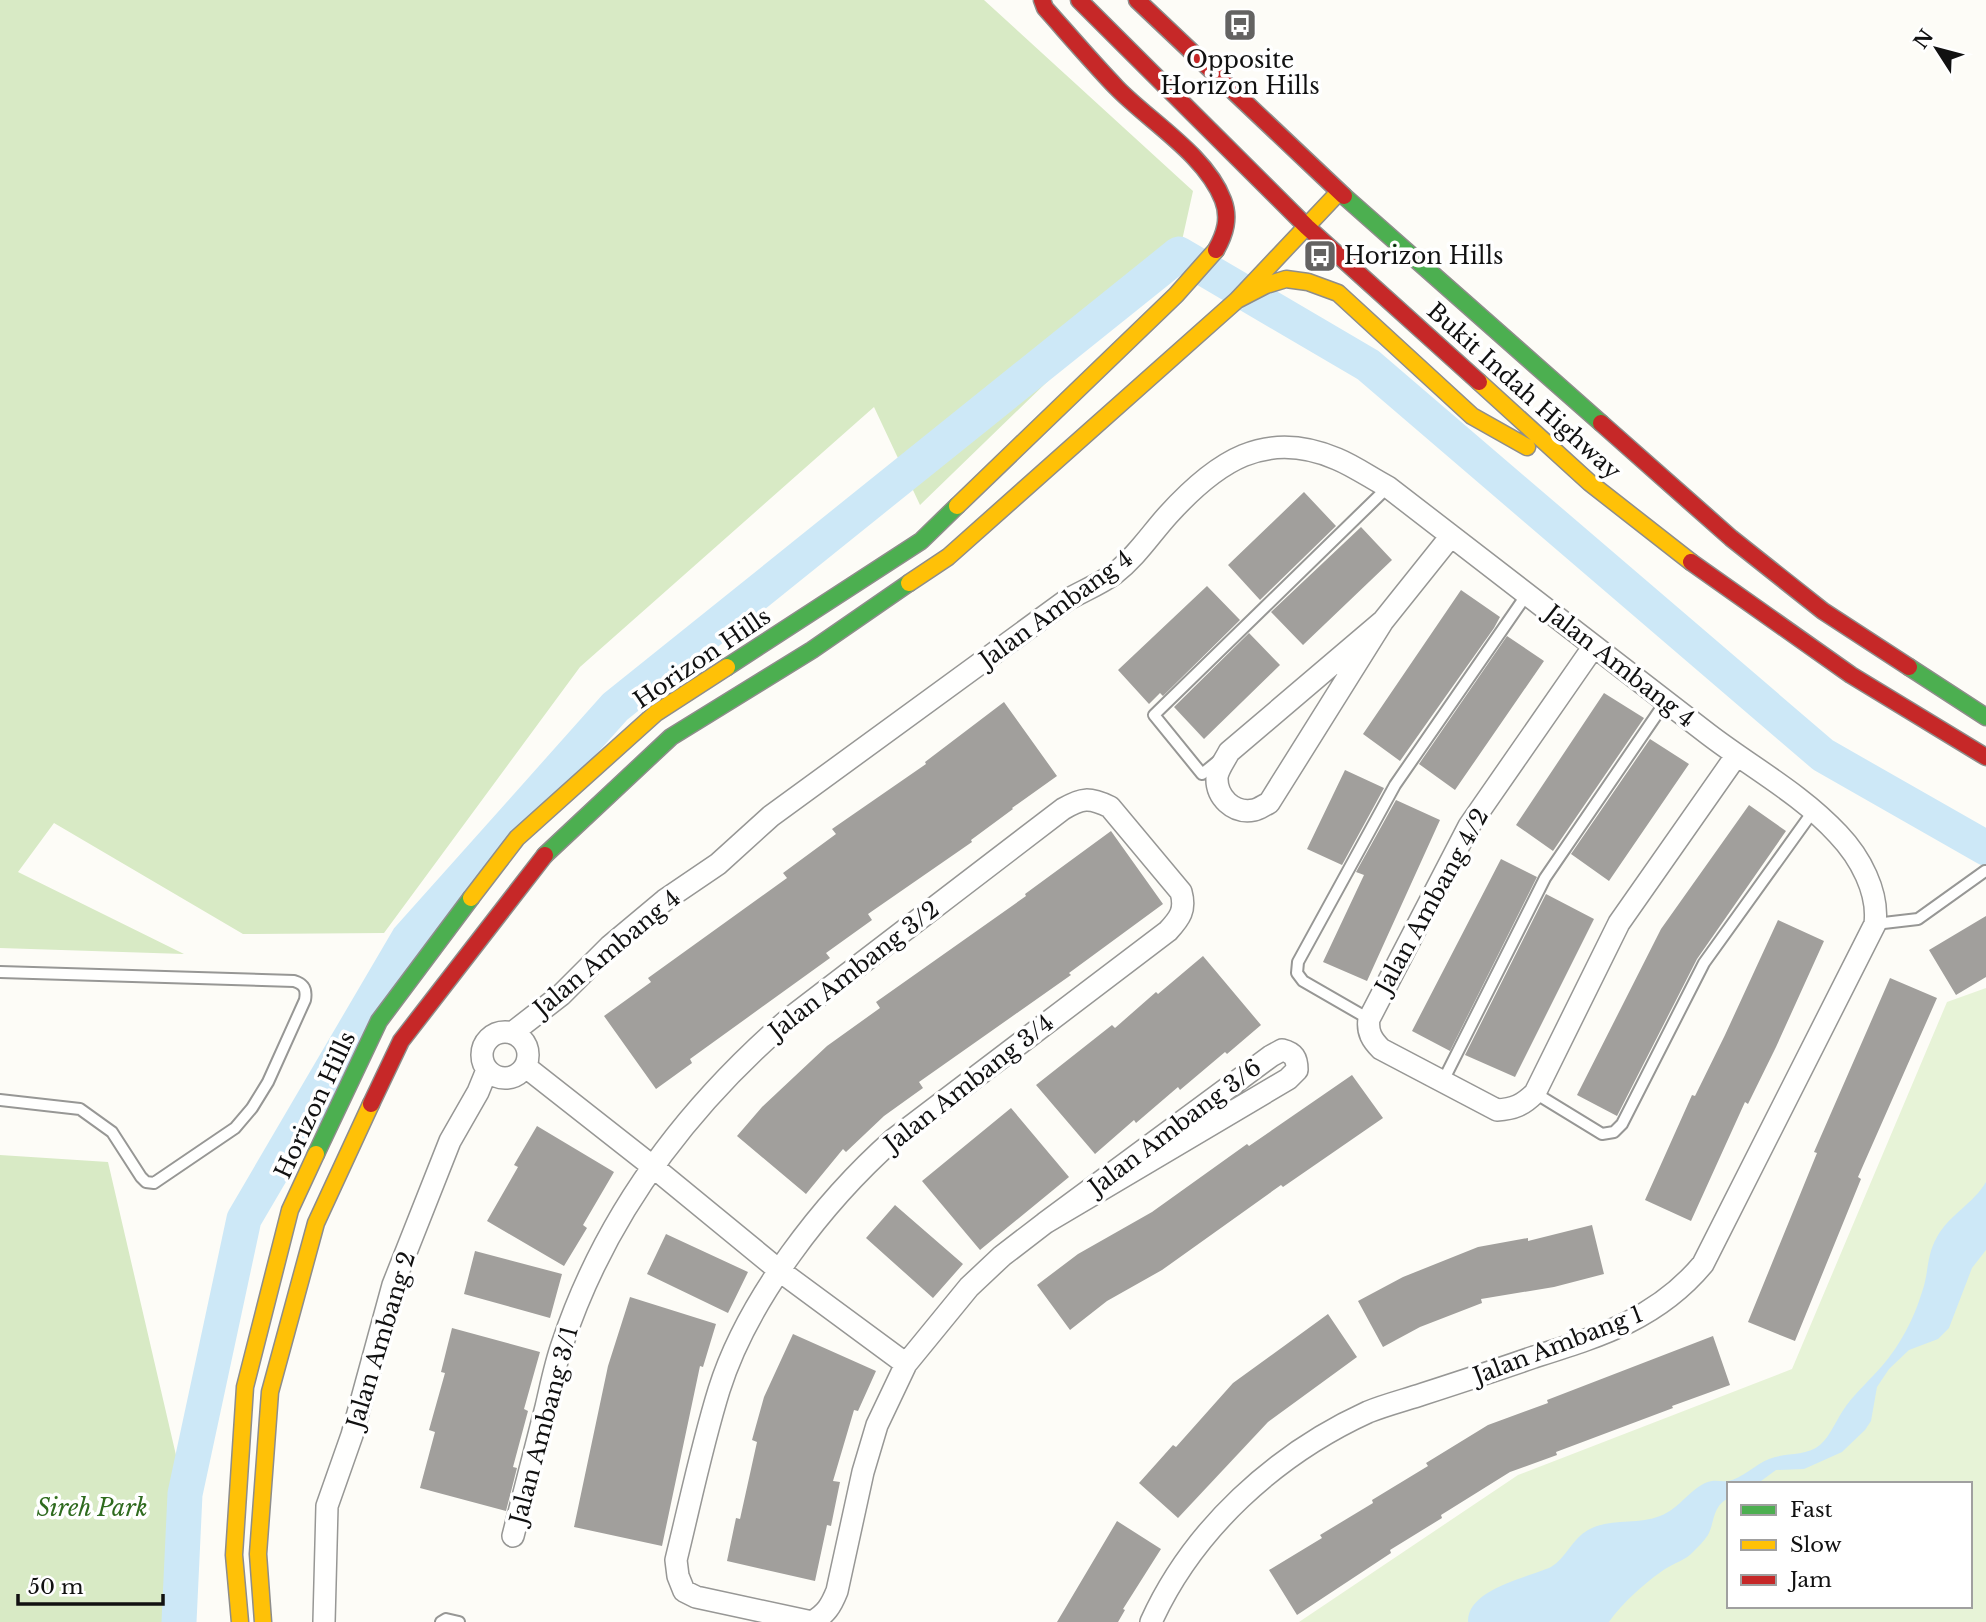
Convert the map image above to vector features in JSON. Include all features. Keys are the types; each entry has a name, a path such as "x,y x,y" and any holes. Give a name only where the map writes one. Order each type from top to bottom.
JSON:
{"main road":[{"name":"Horizon Hills","path":"240,1622 234,1555 246,1387 290,1210 379,1021 517,838 656,713 921,541 1176,296 1213,254 1223,237 1227,216 1219,191 1189,154 1119,90 1045,8 1042,0"},
{"name":"Bukit Indah Highway","path":"1079,0 1307,227 1590,483 1683,556 1841,668 1986,757"},
{"name":"Bukit Indah Highway","path":"1137,0 1339,192 1731,538 1823,611 1986,717"},
{"path":"263,1622 258,1554 270,1392 316,1223 401,1041 538,862 671,737 812,650 948,557 1237,300 1339,192"},
{"path":"1237,300 1270,282 1289,278 1310,282 1338,293 1472,416 1590,483"}],"street":[{"name":"Jalan Ambang 4","path":"512,1033 561,995 610,946 664,900 718,864 771,816 1068,600 1113,574 1142,548 1186,497 1229,461 1259,449 1289,446 1336,458 1388,487 1736,756 1814,810 1840,835 1858,860 1877,908 1875,924"},
{"path":"1384,621 1229,752 1217,774 1217,789 1225,802 1240,811 1256,810 1269,803 1384,621 1451,536"},
{"name":"Jalan Ambang 4/2","path":"1369,1019 1469,826 1594,646"},
{"path":"1369,1019 1367,1028 1372,1040 1381,1049 1442,1083 1497,1110 1511,1110 1524,1104 1535,1093 1619,923 1736,756"},
{"name":"Jalan Ambang 3/2","path":"652,1166 716,1088 752,1051 790,1018 1079,800 1096,800 1110,807 1181,892 1184,903 1181,918"},
{"name":"Jalan Ambang 3/4","path":"824,1615 812,1622 696,1597 684,1591 678,1576 676,1560 720,1388 747,1325 780,1270 825,1208 859,1170 885,1147 1168,931 1181,918"},
{"name":"Jalan Ambang 1","path":"1151,1622 1165,1592 1211,1529 1265,1476 1314,1441 1369,1412 1570,1345 1643,1316 1667,1301 1688,1281 1715,1244 1875,924"},
{"path":"498,1033 512,1033 524,1040 527,1046 529,1053 526,1067 515,1077 507,1079 492,1075 482,1056 486,1042 498,1033"},
{"name":"Jalan Ambang 3/6","path":"824,1615 837,1591 863,1472 877,1425 906,1364 969,1287 1002,1256 1045,1223 1271,1056 1282,1051 1291,1053 1297,1060 1297,1070 1288,1079 1045,1223"},
{"path":"526,1067 780,1270 906,1364"},
{"name":"Jalan Ambang 2","path":"324,1622 327,1506 352,1435 393,1286 450,1140 478,1092 487,1070"},
{"name":"Jalan Ambang 3/1","path":"513,1535 562,1345 601,1247 652,1166"}],"lane":[{"path":"1229,752 1202,775 1154,715 1388,487"},
{"path":"1369,1019 1303,981 1297,973 1298,962 1395,785 1527,594"},
{"path":"1442,1083 1545,878 1665,701"},
{"path":"1535,1093 1602,1134 1614,1132 1622,1124 1704,963 1814,810"},
{"path":"1875,924 1918,919 1985,871"},
{"path":"0,972 294,981 302,984 306,991 305,1000 273,1070 252,1108 235,1128 154,1183 145,1182 112,1132 80,1109 0,1100"},
{"path":"441,1622 446,1619 459,1622"}],"green space":[{"path":"0,0 984,0 1193,191 1179,254 920,505 874,407 580,667 384,933 243,934 54,823 18,872 184,954 0,948"},
{"path":"1986,988 1986,1622 1299,1622 1518,1475 1792,1369 1947,1002"},
{"name":"Sireh Park","path":"0,1155 108,1162 185,1494 179,1622 0,1622"}],"water":[{"path":"1986,1182 1986,1250 1972,1268 1949,1328 1938,1339 1909,1350 1889,1369 1877,1387 1871,1421 1842,1452 1804,1469 1776,1470 1760,1482 1727,1482 1727,1499 1717,1510 1703,1542 1690,1555 1642,1586 1609,1622 1468,1622 1470,1611 1487,1593 1551,1567 1588,1530 1605,1524 1660,1516 1705,1483 1733,1480 1769,1459 1802,1453 1820,1445 1846,1406 1889,1358 1911,1322 1919,1302 1937,1237"}],"building":[{"path":"1304,492 1336,526 1260,600 1228,565"},
{"path":"1361,527 1392,560 1303,645 1271,612"},
{"path":"1207,586 1240,620 1163,696 1160,693 1149,704 1118,670"},
{"path":"1461,590 1500,617 1400,761 1363,734"},
{"path":"1249,633 1280,665 1204,739 1174,707"},
{"path":"1507,636 1544,661 1455,790 1419,764"},
{"path":"1604,693 1644,718 1553,851 1516,825"},
{"path":"1004,702 1057,776 1012,808 971,840 972,842 868,914 872,920 826,953 830,958 690,1059 692,1063 656,1089 604,1016 651,982 648,978 787,878 783,873 836,834 832,829 926,764 925,762"},
{"path":"1650,739 1689,764 1609,881 1571,854"},
{"path":"1345,770 1384,788 1342,865 1307,849"},
{"path":"1396,800 1440,820 1367,981 1323,962 1364,875 1356,872"},
{"path":"1749,805 1786,831 1697,959 1617,1116 1577,1095 1661,929"},
{"path":"1111,831 1163,904 1069,973 1071,975 919,1082 923,1088 884,1116 846,1152 843,1149 806,1194 737,1136 762,1107 827,1046 880,1008 876,1002 1026,896 1025,894"},
{"path":"1501,859 1537,877 1450,1051 1412,1031"},
{"path":"1546,894 1594,919 1515,1077 1465,1055"},
{"path":"1986,916 1986,977 1956,995 1929,950"},
{"path":"1778,920 1824,941 1748,1104 1745,1102 1691,1221 1645,1200 1692,1095 1695,1096 1725,1035"},
{"path":"1203,956 1261,1025 1180,1090 1178,1087 1136,1123 1134,1120 1095,1154 1036,1085 1112,1025 1115,1028"},
{"path":"1890,978 1937,998 1858,1177 1861,1179 1795,1341 1748,1322 1817,1153 1814,1152"},
{"path":"1352,1075 1383,1118 1283,1187 1281,1185 1162,1270 1107,1301 1070,1330 1037,1285 1078,1254 1152,1212 1247,1144 1249,1146"},
{"path":"1011,1108 1069,1177 980,1250 922,1181"},
{"path":"537,1126 614,1172 583,1225 587,1228 564,1266 487,1221 518,1167 514,1165"},
{"path":"895,1205 963,1264 933,1298 866,1238"},
{"path":"1592,1225 1604,1274 1554,1287 1481,1299 1482,1303 1420,1327 1383,1347 1358,1301 1403,1277 1478,1247 1528,1238 1528,1241"},
{"path":"666,1234 748,1272 728,1313 647,1274"},
{"path":"475,1251 562,1274 550,1318 464,1294"},
{"path":"630,1297 716,1324 703,1367 700,1366 662,1546 574,1527 608,1366"},
{"path":"1328,1314 1357,1357 1268,1422 1178,1518 1139,1483 1173,1445 1176,1447 1233,1383"},
{"path":"452,1328 540,1352 524,1409 528,1411 513,1467 517,1468 506,1511 420,1488 435,1432 429,1430 445,1373 441,1372"},
{"path":"793,1334 876,1371 858,1411 854,1410 833,1481 840,1482 815,1581 727,1561 736,1518 740,1519 757,1442 752,1440 764,1397"},
{"path":"1713,1336 1730,1385 1510,1472 1441,1515 1442,1518 1390,1550 1391,1553 1297,1615 1269,1570 1322,1538 1320,1535 1373,1503 1372,1500 1428,1466 1426,1463 1488,1425"},
{"path":"1117,1521 1161,1549 1123,1609 1125,1610 1118,1622 1057,1622"}],"waterway":[{"path":"179,1622 185,1494 244,1219 408,939 615,707 1179,254 1368,365 1823,755 1986,848"}],"traffic: fast":[{"path":"1344,196 1601,423"},
{"path":"727,667 921,541 957,506"},
{"path":"545,855 671,737 812,650 909,583"},
{"path":"1909,667 1986,717"},
{"path":"316,1154 379,1021 471,898"}],"traffic: slow":[{"path":"909,583 948,557 1237,300 1339,192"},
{"path":"957,506 1176,295 1216,250"},
{"path":"1237,300 1266,285 1286,279 1308,282 1338,293 1472,416 1527,447"},
{"path":"1479,382 1590,483 1691,562"},
{"path":"471,898 517,838 656,713 727,667"},
{"path":"263,1622 258,1554 270,1392 316,1223 371,1104"},
{"path":"240,1622 234,1555 245,1387 290,1210 316,1154"}],"traffic: jam":[{"path":"1042,0 1045,8 1108,78 1204,168 1225,207 1224,232 1216,250"},
{"path":"1079,0 1307,227 1479,382"},
{"path":"1137,0 1344,196"},
{"path":"1601,423 1731,538 1823,611 1909,667"},
{"path":"1691,562 1851,675 1986,757"},
{"path":"371,1104 401,1041 545,855"}],"place":[{"name":"Opposite Horizon Hills","path":"1240,25"},
{"name":"Horizon Hills","path":"1320,256"}]}
